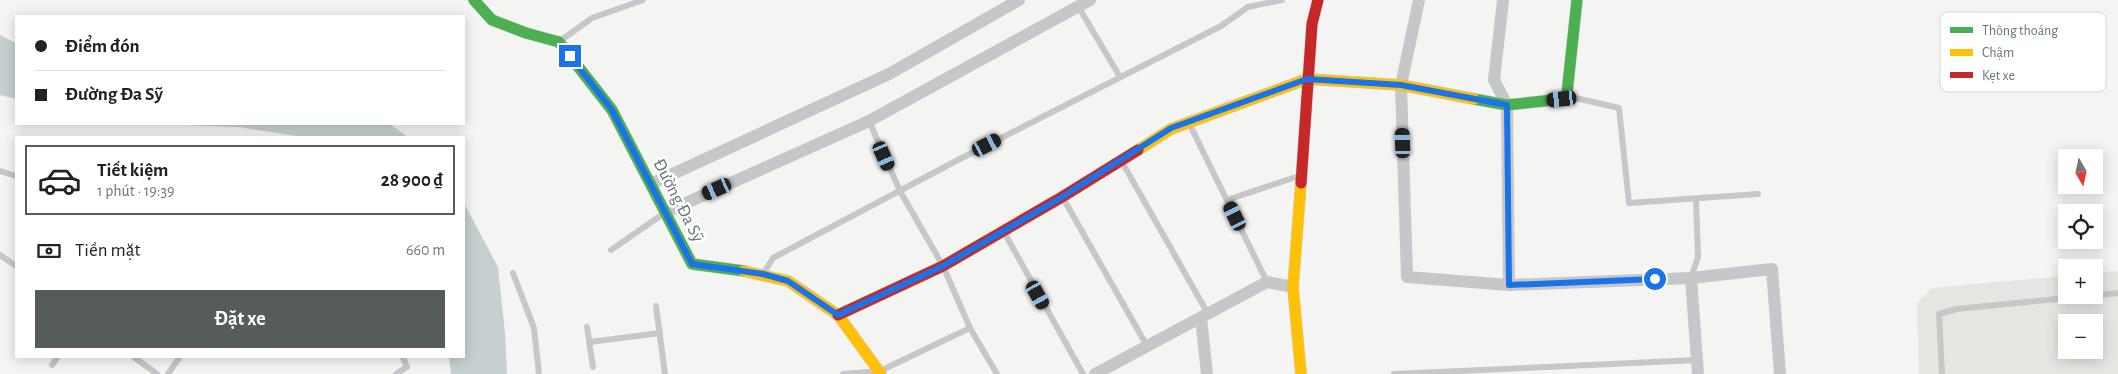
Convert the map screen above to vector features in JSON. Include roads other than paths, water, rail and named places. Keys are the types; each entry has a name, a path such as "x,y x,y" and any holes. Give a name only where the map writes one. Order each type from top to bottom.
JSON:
{"street":[{"path":"474,0 492,20 559,42"},
{"path":"651,184 889,74 1019,0"},
{"path":"666,212 869,121 1090,0"},
{"path":"1301,374 1293,287 1307,79 1312,24 1318,0"},
{"path":"1418,0 1401,85 1407,277 1509,285 1691,278 1772,269 1780,374"},
{"path":"1503,0 1494,80 1507,105 1509,285"},
{"path":"838,315 943,266 1062,197 1171,128 1307,79 1401,85 1507,105 1562,99 1566,96 1577,0"},
{"name":"Đường Đa Sỹ","path":"559,42 612,110 692,264 763,274 788,281 838,315 881,373"},
{"path":"1691,278 1698,374"},
{"path":"1095,374 1267,282 1293,287"},
{"path":"1204,316 1207,374"}],"lane":[{"path":"559,42 592,18 643,0"},
{"path":"763,274 772,258 1220,26 1248,7 1282,0"},
{"path":"1078,6 1120,77"},
{"path":"1566,96 1619,108 1629,204 1758,194"},
{"path":"869,121 900,191 943,266 970,328 998,374"},
{"path":"1188,122 1267,282"},
{"path":"1121,161 1204,316"},
{"path":"0,171 15,176"},
{"path":"1227,200 1302,175"},
{"path":"1062,197 1147,346"},
{"path":"1691,278 1698,256 1696,199"},
{"path":"611,250 666,212"},
{"path":"1003,231 1082,374"},
{"path":"0,255 15,265"},
{"path":"513,273 534,328 539,374"},
{"path":"1942,374 1939,314 1957,309 2118,293"},
{"path":"656,306 665,374"},
{"path":"587,327 593,367"},
{"path":"843,374 881,373 970,328"},
{"path":"590,342 660,333"},
{"path":"52,365 57,358"},
{"path":"135,358 157,374"},
{"path":"168,374 179,358"},
{"path":"396,374 407,367 403,358"},
{"path":"1394,374 1547,371 1697,360"}]}
